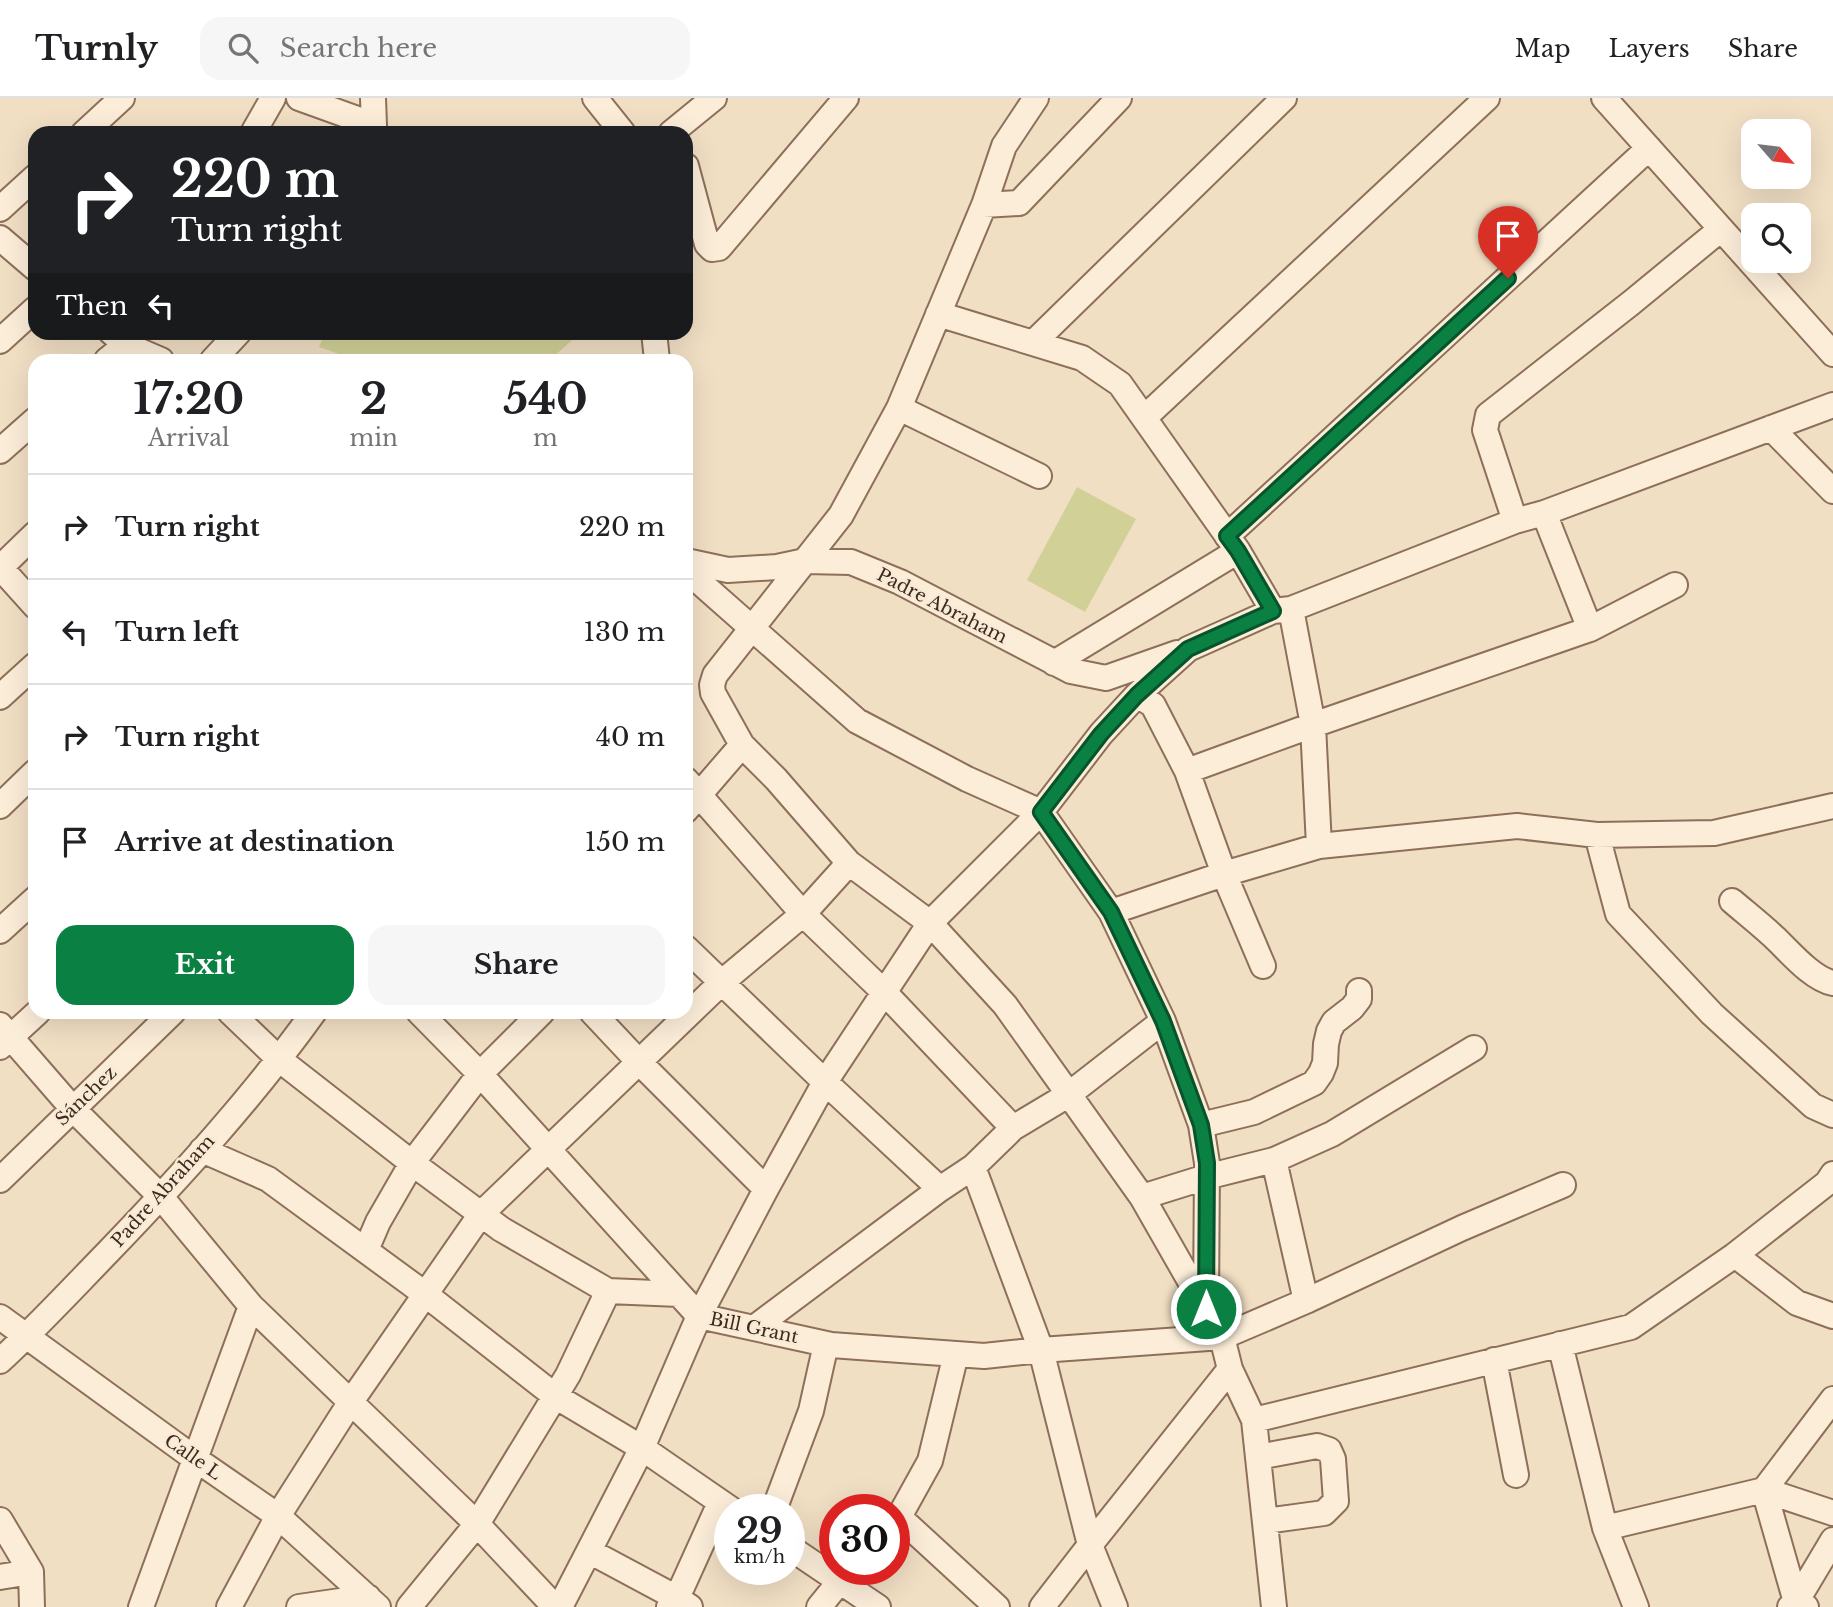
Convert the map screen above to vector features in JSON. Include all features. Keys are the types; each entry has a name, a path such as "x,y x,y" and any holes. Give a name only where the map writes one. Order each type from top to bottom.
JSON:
{"street":[{"path":"92,126 122,98"},
{"path":"257,126 273,98"},
{"path":"299,98 366,126"},
{"path":"373,98 373,126"},
{"path":"595,98 617,126"},
{"path":"682,126 714,98"},
{"path":"693,192 707,244 712,249 719,248 846,98"},
{"path":"1036,98 1003,146 984,205 899,408 841,515 715,675 713,694 742,745 776,779 849,863 930,923 1005,1005 1142,1197 1222,1337 1230,1369 1254,1420 1274,1607"},
{"path":"984,205 1019,203 1119,98"},
{"path":"1033,342 1284,98"},
{"path":"1144,418 1487,98"},
{"path":"1604,98 1833,354"},
{"path":"1054,663 1232,544 1648,148"},
{"path":"0,209 28,185"},
{"path":"1515,522 1485,430 1488,415 1721,229"},
{"path":"0,238 28,262"},
{"path":"939,314 1082,358 1120,384 1232,544 1282,610 1313,725 1319,846"},
{"path":"0,341 28,315"},
{"path":"218,354 231,340"},
{"path":"115,346 141,354"},
{"path":"28,1019 4,1036 161,1197 251,1306 477,1524 557,1607 642,1448 699,1317 825,1082 930,923 1041,812 1101,734 1137,695 1188,649 1282,610 1833,405"},
{"path":"899,408 1039,476"},
{"path":"0,452 28,426"},
{"path":"1772,428 1833,491"},
{"path":"1544,513 1590,629"},
{"path":"28,541 0,568 28,598"},
{"name":"Padre Abraham","path":"693,562 728,570 777,567 805,561 851,562 900,582 1071,671 1106,678 1188,649"},
{"path":"693,575 857,720 967,779 1041,812 1111,912 1163,1021 1201,1125 1207,1163 1206,1309"},
{"path":"1187,771 1590,629 1675,585"},
{"path":"0,697 28,671"},
{"path":"1137,695 1153,705 1187,771 1224,874 1264,966"},
{"path":"693,792 742,745"},
{"path":"0,806 28,779"},
{"path":"693,798 803,914 884,992 1013,1128"},
{"path":"1111,912 1319,846 1517,826 1597,835 1714,833 1833,806"},
{"path":"1597,835 1618,914 1712,1014 1814,1106 1833,1115"},
{"path":"693,1010 803,914 849,863"},
{"path":"1732,901 1792,956 1829,984 1833,983"},
{"path":"0,931 28,905"},
{"path":"693,955 940,1189"},
{"path":"1201,1125 1254,1112 1314,1083 1325,1063 1329,1031 1334,1022 1359,999 1359,991"},
{"name":"Sánchez","path":"0,1180 166,1019"},
{"path":"237,1019 280,1060 501,1229 608,1291 679,1294"},
{"name":"Padre Abraham","path":"0,1361 161,1197 280,1060 309,1019"},
{"name":"Bill Grant","path":"426,1019 480,1074 699,1317 826,1344 984,1356 1222,1337 1563,1185"},
{"path":"366,1250 412,1163 480,1074 535,1019"},
{"path":"599,1019 766,1189"},
{"path":"229,1607 278,1516 350,1403 481,1214 684,1019"},
{"path":"754,1328 973,1167 1013,1128 1068,1095 1163,1021"},
{"path":"1142,1197 1274,1160 1332,1134 1474,1048"},
{"path":"202,1150 268,1179 425,1294 555,1396 642,1448 714,1498"},
{"path":"1274,1160 1306,1301"},
{"path":"973,1167 1041,1350 1090,1545 1115,1607"},
{"path":"1254,1420 1631,1327 1735,1255 1827,1183 1833,1174"},
{"path":"1735,1255 1797,1303 1833,1315"},
{"path":"409,1607 477,1524 568,1375 608,1291"},
{"path":"141,1607 251,1306"},
{"name":"Calle L","path":"0,1317 278,1516 373,1602"},
{"path":"780,1494 811,1411 826,1344"},
{"path":"1560,1344 1605,1528 1636,1607"},
{"path":"910,1497 930,1461 956,1354"},
{"path":"1494,1360 1516,1475"},
{"path":"1042,1607 1230,1369"},
{"path":"1764,1490 1831,1405"},
{"path":"1258,1457 1317,1446 1329,1450 1333,1459 1336,1501 1331,1507 1324,1513 1265,1521"},
{"path":"1605,1528 1764,1490 1833,1513"},
{"path":"1764,1490 1797,1605"},
{"path":"0,1520 31,1572 32,1607"},
{"path":"589,1551 678,1604 682,1587 714,1528"},
{"path":"910,1531 997,1607"},
{"path":"1797,1605 1833,1541"},
{"path":"0,1577 31,1572"},
{"path":"819,1607 836,1585"},
{"path":"855,1585 878,1607"},
{"path":"299,1607 373,1602"}],"green space":[{"path":"322,340 572,340 556,354 339,354 319,347"},
{"path":"1077,487 1136,519 1085,612 1027,580"}],"route":[{"path":"1206,1309 1207,1163 1201,1125 1163,1021 1111,912 1041,812 1101,734 1137,695 1188,649 1273,611 1227,536 1508,278"}]}
